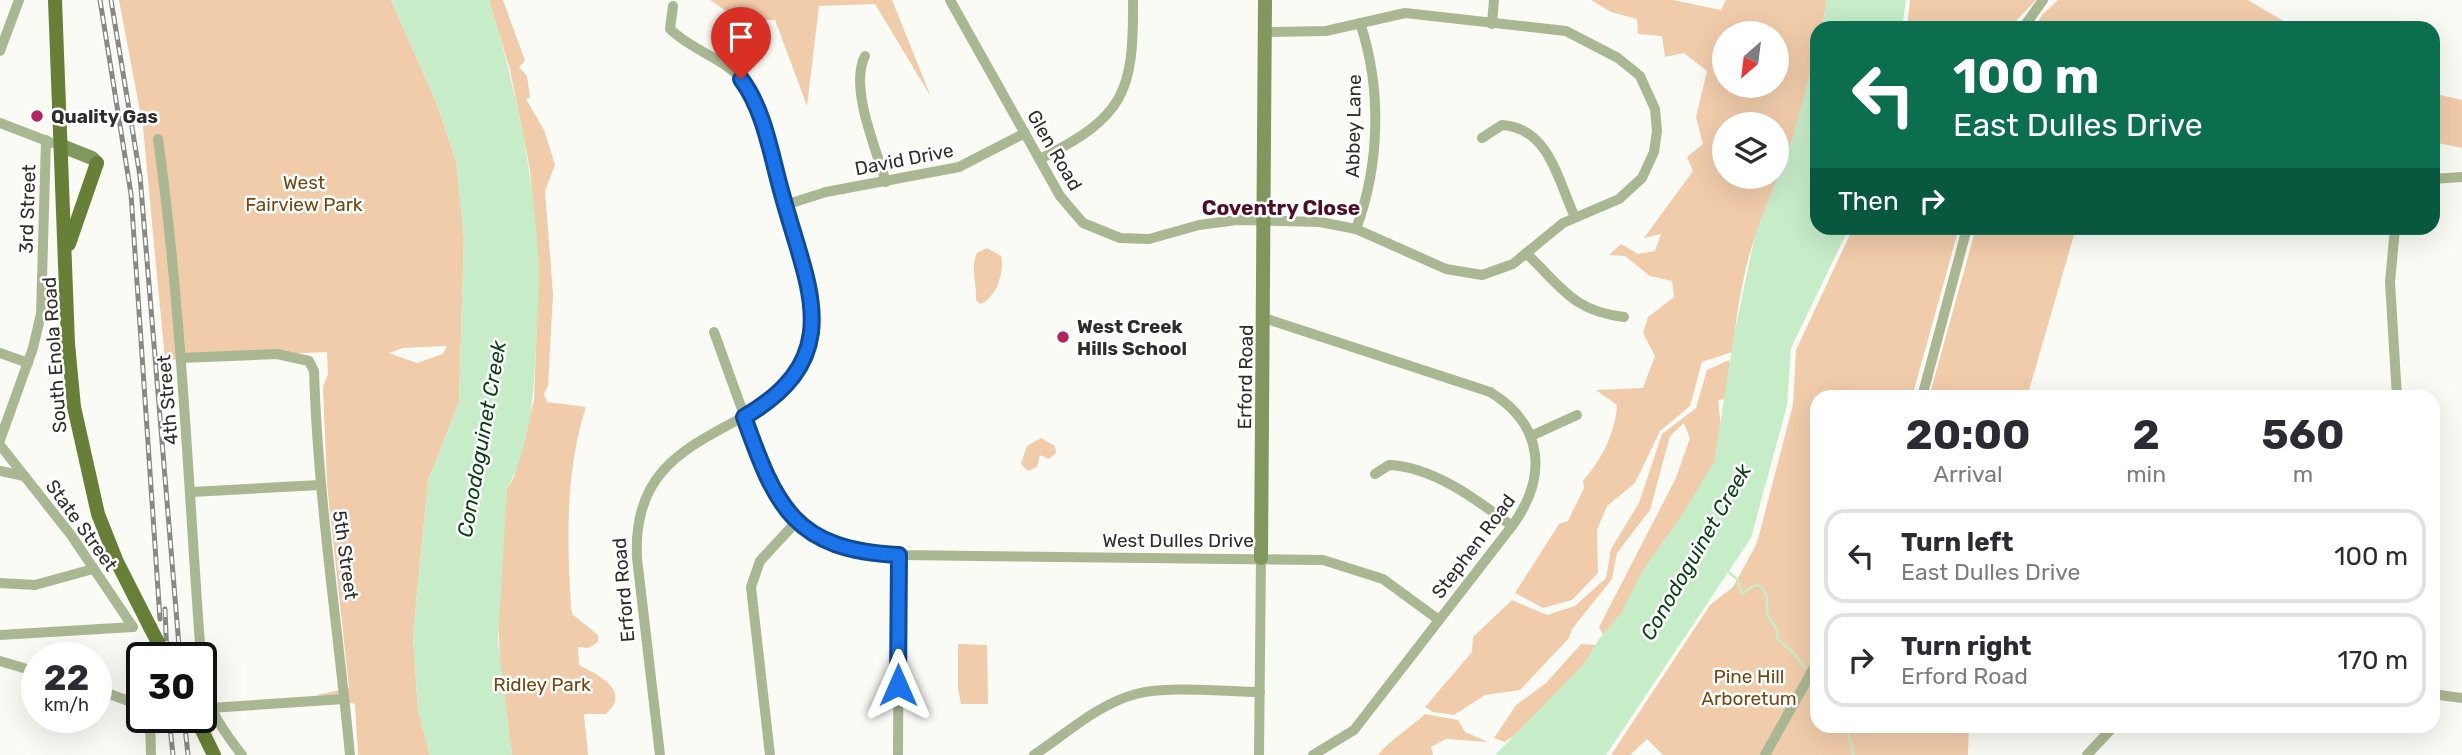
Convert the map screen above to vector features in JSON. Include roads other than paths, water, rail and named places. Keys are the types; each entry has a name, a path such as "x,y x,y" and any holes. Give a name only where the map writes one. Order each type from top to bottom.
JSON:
{"main road":[{"name":"South Enola Road","path":"49,0 57,31"},
{"name":"South Enola Road","path":"55,0 71,378 84,463 108,540 158,642"},
{"path":"66,251 97,163"},
{"path":"203,733 214,755"}],"street":[{"path":"0,51 19,0"},
{"name":"Glen Road","path":"950,0 1071,211 1083,223 1106,235 1149,239 1211,223 1265,220 1320,222 1356,229 1461,274 1487,274 1513,264 1552,229 1619,199 1642,178 1656,144 1657,121 1652,98 1634,70 1590,42 1560,29 1405,13 1309,33 1265,32"},
{"path":"1040,159 1086,134 1103,121 1119,100 1133,59 1133,0"},
{"name":"Erford Road","path":"1259,755 1265,0"},
{"path":"1492,24 1494,0"},
{"path":"2028,21 2043,0"},
{"name":"Erford Road","path":"660,755 637,558 640,513 652,483 671,460 695,442 744,417 785,387 802,361 811,335 811,294 749,89 734,72 679,38 670,29 673,6"},
{"name":"Abbey Lane","path":"1356,229 1368,198 1373,163 1373,74 1360,23"},
{"path":"866,56 861,64 859,88 886,182"},
{"path":"0,123 93,158 97,163"},
{"path":"1482,138 1502,125 1518,127 1536,139 1550,158 1575,217"},
{"name":"David Drive","path":"785,205 826,192 959,167 1025,132"},
{"name":"4th Street","path":"159,139 168,209 192,492 200,642"},
{"name":"3rd Street","path":"0,440 28,363 41,314 46,140"},
{"path":"2440,178 2462,177"},
{"path":"1924,390 1965,235"},
{"path":"2394,235 2390,282 2397,390"},
{"path":"1526,253 1576,303 1598,313 1624,317"},
{"name":"Stephen Road","path":"1264,318 1490,392 1521,417 1531,436 1536,457 1534,486 1523,512 1354,730 1312,755"},
{"name":"West Dulles Drive","path":"714,332 770,487 813,533 841,547 899,555 1323,560 1368,572 1400,589 1439,620"},
{"path":"0,353 28,363"},
{"name":"5th Street","path":"181,358 277,354 309,361 314,372 319,485 350,755"},
{"path":"1531,436 1577,415"},
{"name":"State Street","path":"0,445 133,626 0,635"},
{"path":"1375,474 1389,465 1420,472 1458,489 1512,526"},
{"path":"0,471 24,476"},
{"path":"192,492 319,485"},
{"path":"770,755 751,587 760,561 798,520"},
{"path":"898,755 899,555"},
{"path":"0,583 35,585 93,569"},
{"path":"0,661 21,668"},
{"path":"1765,755 1810,675"},
{"path":"1034,755 1101,710 1135,694 1156,691 1260,692"},
{"path":"2440,695 2462,698"},
{"path":"217,708 344,699"},
{"path":"217,718 242,755"},
{"path":"150,733 151,755"},
{"path":"2087,755 2107,733"}],"water":[{"name":"Conodoguinet Creek","path":"391,0 489,0 508,65 528,165 539,265 534,382 526,437 507,489 498,641 512,755 430,755 418,710 413,636 428,481 459,402 464,237 456,161 437,104"},
{"path":"1827,0 1906,0 1903,21 1823,21"},
{"name":"Conodoguinet Creek","path":"1810,73 1810,235 1846,235 1791,348 1787,405 1751,538 1606,755 1495,755 1584,664 1599,639 1621,613 1641,573 1683,513 1714,462 1735,330 1755,235 1773,189 1789,189 1789,148"}],"waterway":[{"path":"1725,569 1738,580 1742,594 1755,585 1761,586 1767,597 1767,614 1777,630 1777,639 1793,652 1804,668"},
{"path":"1848,733 1853,755"}],"railway":[{"path":"100,0 131,194 160,619"},
{"path":"111,0 140,176 179,642"},
{"path":"165,609 166,642"},
{"path":"171,733 173,755"},
{"path":"186,733 188,755"}],"place":[{"name":"Quality Gas","path":"37,116"},
{"name":"West Creek Hills School","path":"1063,337"}],"district":[{"name":"Coventry Close","path":"1281,208"}],"park label":[{"name":"West Fairview Park","path":"304,193"},
{"name":"Ridley Park","path":"542,684"},
{"name":"Pine Hill Arboretum","path":"1749,687"}]}
